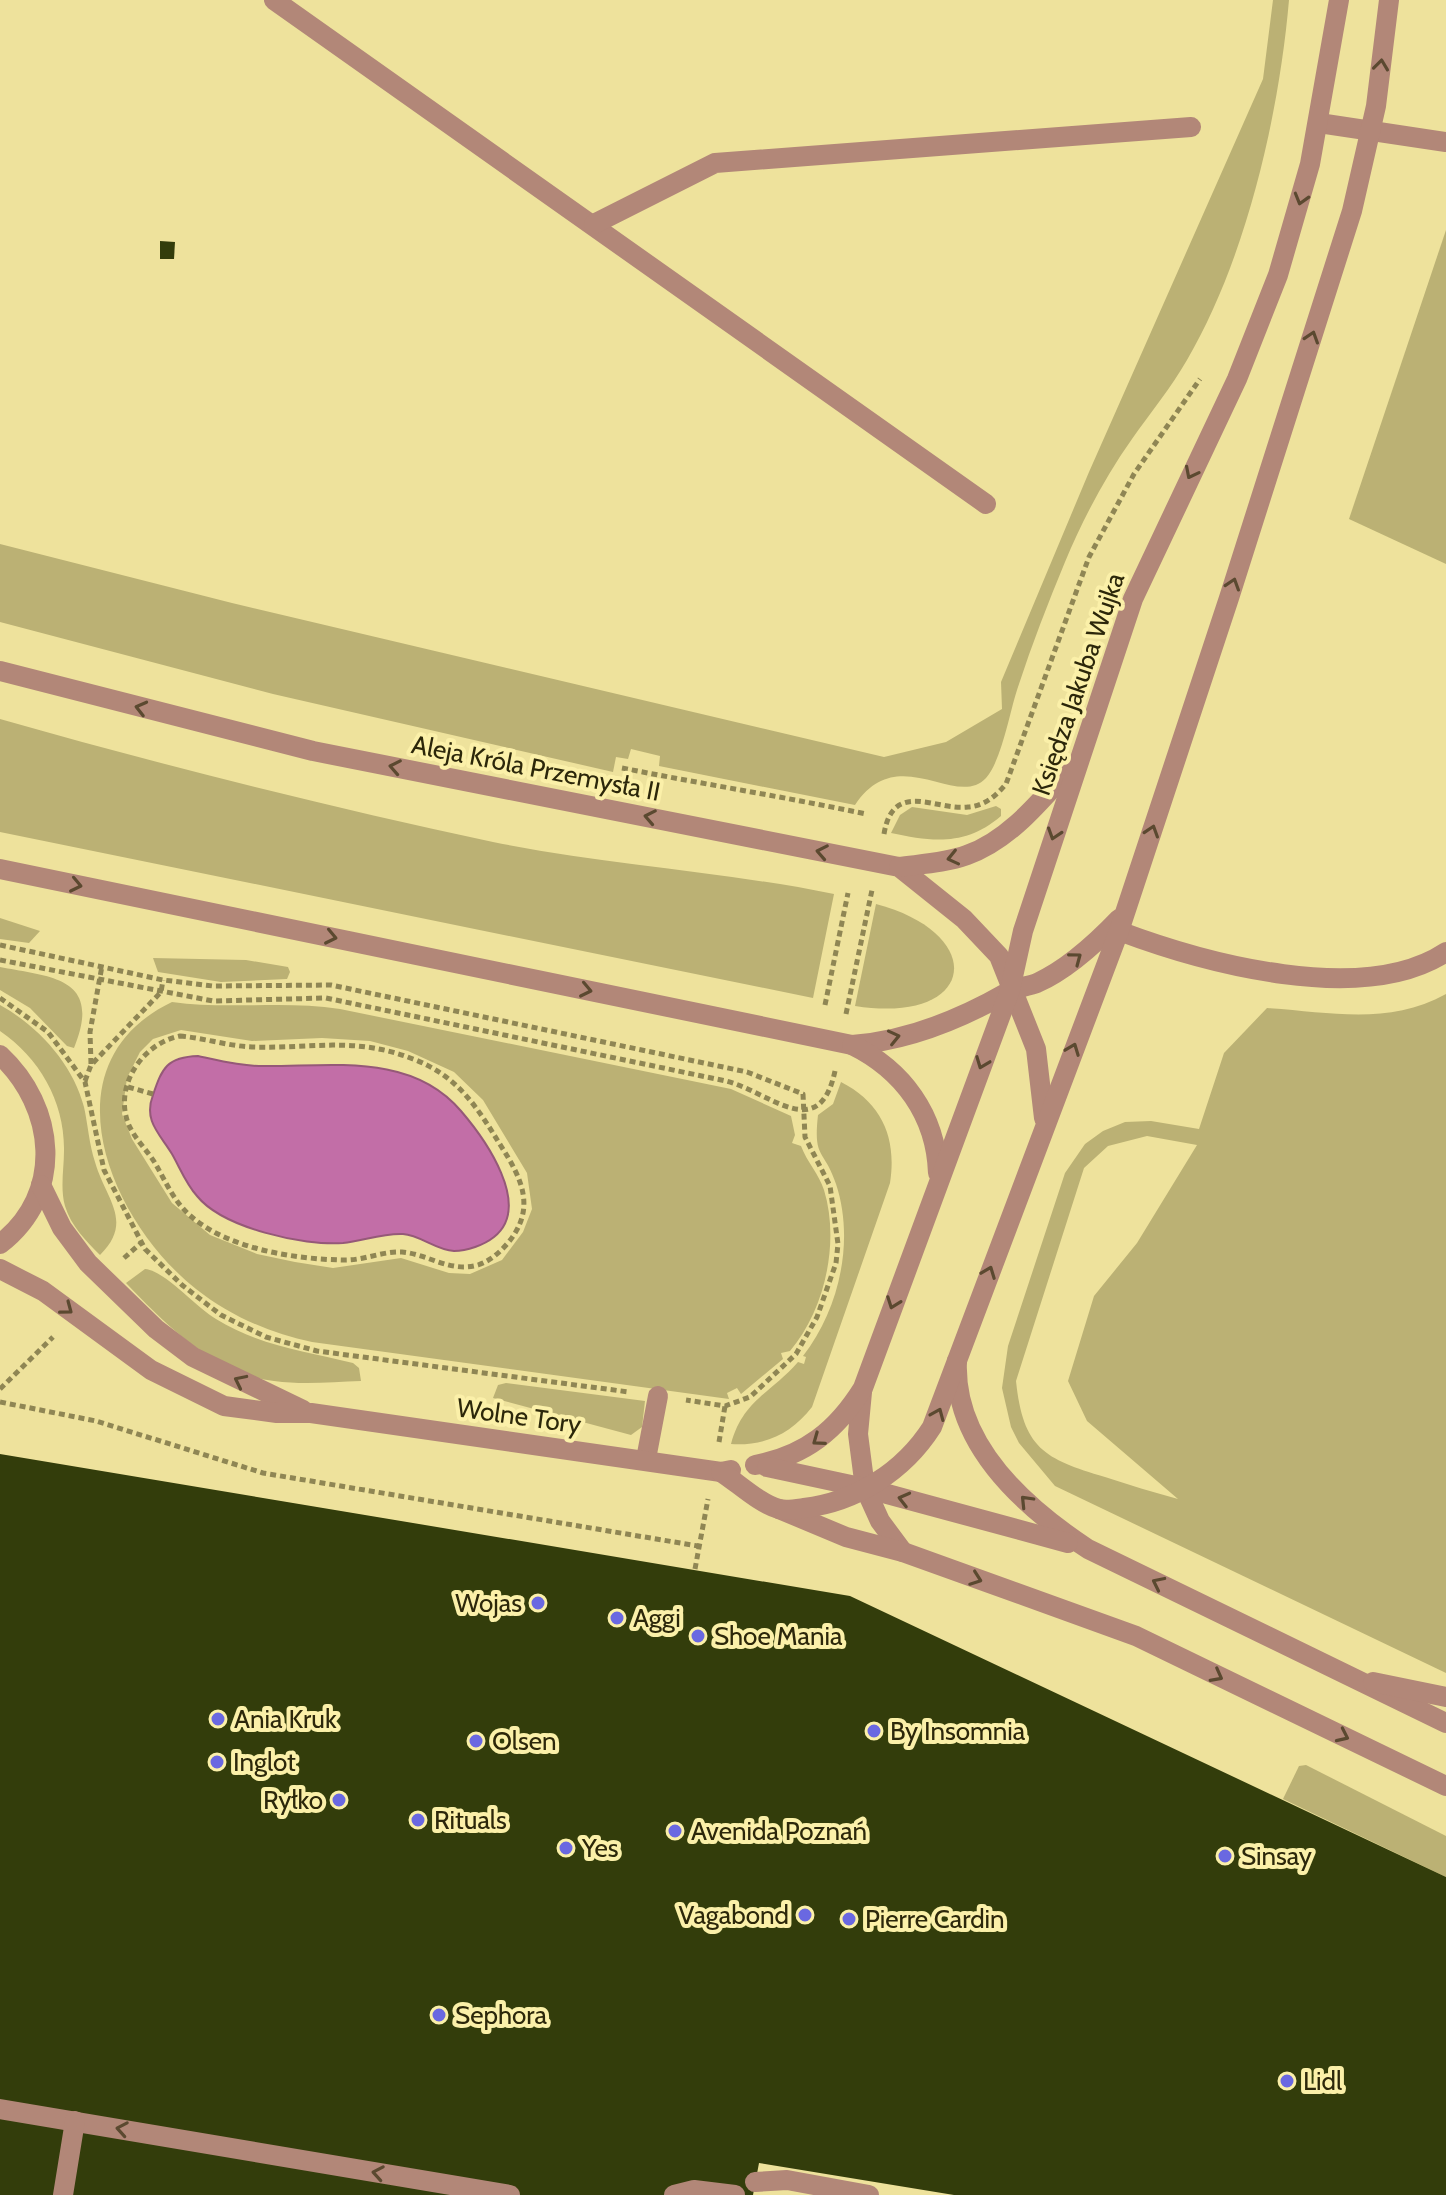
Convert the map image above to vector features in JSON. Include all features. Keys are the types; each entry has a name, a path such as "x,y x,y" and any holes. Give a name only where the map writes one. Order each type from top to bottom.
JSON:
{"street":[{"path":"274,0 986,504"},
{"name":"Księdza Jakuba Wujka","path":"863,1388 938,1177 1010,990 1023,931 1078,760 1147,564 1237,379 1267,305 1291,234 1319,123 1339,0"},
{"path":"779,1509 831,1502 890,1474 922,1443 942,1403 960,1345 1119,931 1344,238 1371,129 1389,0"},
{"path":"1319,123 1446,142"},
{"path":"594,224 715,163 1191,127"},
{"name":"Aleja Króla Przemysła II","path":"0,671 313,751 899,867 986,941 999,956 1036,1049 1044,1122"},
{"path":"899,867 967,855 988,845 1027,815 1078,760"},
{"path":"0,869 852,1045 890,1069 921,1106 934,1138 938,1177"},
{"path":"852,1045 955,1020 989,1005 1010,990 1036,983 1078,957 1108,931 1127,905"},
{"path":"1119,931 1199,959 1311,977 1374,977 1434,960 1446,952"},
{"path":"0,1055 25,1082 41,1115 47,1150 41,1185 22,1222 0,1244"},
{"name":"Wolne Tory","path":"41,1185 62,1228 88,1263 156,1329 193,1357 311,1413"},
{"name":"Wolne Tory","path":"0,1269 43,1291 151,1370 224,1406 277,1413 311,1413 721,1472 755,1465 865,1488 1088,1549"},
{"path":"960,1345 956,1376 960,1403 982,1449 1039,1515 1088,1549 1446,1723"},
{"path":"755,1465 786,1458 825,1436 851,1408 863,1388"},
{"path":"863,1388 858,1434 865,1488 880,1521 903,1552"},
{"path":"646,1459 658,1396"},
{"name":"Wolne Tory","path":"721,1472 779,1509 846,1537 903,1552 1165,1648 1446,1786"},
{"path":"1354,1679 1415,1687 1446,1697"},
{"path":"0,2109 428,2188 510,2195"},
{"path":"63,2195 75,2121"},
{"path":"755,2182 787,2180 869,2195"},
{"path":"674,2195 694,2190 735,2195"}],"path":[{"path":"883,835 888,819 903,804 917,800 973,807 991,799 1006,784 1089,557 1134,474 1202,376"},
{"path":"622,768 734,790 765,792 866,814"},
{"path":"825,1005 848,893"},
{"path":"847,1009 870,898"},
{"path":"0,945 163,980 235,987 331,985 747,1072 803,1094 807,1147 822,1171 834,1202 838,1244 831,1282 807,1338 768,1383 737,1404 725,1406 317,1351 266,1337 221,1315 160,1265 133,1230 104,1170 85,1082 48,1032 0,998"},
{"path":"0,960 213,1001 326,998 726,1081 750,1087 790,1109 803,1110 825,1101 834,1074"},
{"path":"85,1082 91,1065 90,1032 102,966"},
{"path":"91,1065 161,992 163,980"},
{"path":"180,1036 247,1047 318,1043 387,1050 446,1075 467,1093 519,1172 524,1185 525,1213 515,1235 498,1254 480,1264 462,1268 405,1252 328,1260 273,1252 208,1227 179,1205 129,1123 125,1110 128,1087 146,1051 166,1038 180,1036"},
{"path":"128,1087 153,1094"},
{"path":"0,1389 55,1335"},
{"path":"0,1402 96,1421 263,1473 698,1546"}],"shaded area":[{"path":"1273,0 1289,0 1277,91 1256,186 1226,277 1187,360 1122,453 1087,514 1035,639 997,759 986,778 974,786 959,787 907,776 889,778 872,786 855,805 659,766 660,756 631,749 628,759 616,757 613,772 273,694 0,622 0,544 232,603 884,757 946,742 1002,709 1001,682 1089,472 1263,79"},
{"path":"1446,230 1446,564 1349,519"},
{"path":"0,719 245,785 493,842 834,894 813,998 0,832"},
{"path":"996,806 1001,809 1001,816 975,833 962,837 935,839 891,833 900,815 912,807 967,815"},
{"path":"876,904 913,918 938,935 951,954 954,973 945,990 926,1002 896,1008 855,1006"},
{"path":"0,918 40,931 29,943 0,939"},
{"path":"153,958 246,960 288,967 290,972 287,979 221,982 158,972"},
{"path":"0,967 53,978 77,994 82,1007 81,1025 74,1048 67,1046 30,1008 0,990"},
{"path":"1446,994 1446,1673 1055,1486 1019,1443 1011,1427 1002,1388 1008,1346 1065,1173 1085,1144 1103,1131 1125,1122 1151,1121 1199,1129 1224,1053 1267,1008 1380,1014 1424,1004","holes":["1147,1136 1197,1145 1137,1243 1094,1296 1068,1381 1087,1421 1178,1499 1066,1464 1052,1456 1040,1447 1024,1422 1016,1381 1084,1168 1108,1146"]},
{"path":"172,1002 319,1006 731,1089 791,1116 795,1135 792,1143 801,1146 824,1190 829,1210 830,1253 812,1316 790,1351 781,1353 783,1359 741,1394 737,1388 727,1393 729,1399 312,1342 251,1322 209,1299 165,1260 138,1224 117,1185 103,1143 100,1102 109,1063 132,1029","holes":["181,1030 252,1041 322,1038 370,1041 408,1051 454,1072 483,1100 527,1173 532,1209 523,1232 502,1260 470,1274 449,1273 401,1258 333,1268 295,1262 257,1254 210,1235 172,1203 132,1139 122,1114 127,1078 140,1052 153,1039"]},
{"path":"0,1005 28,1024 52,1048 63,1061 79,1091 93,1155 116,1221 110,1243 100,1255 75,1227 65,1206 62,1185 63,1133 55,1099 27,1054 0,1031"},
{"path":"198,1056 251,1066 372,1067 420,1080 442,1093 482,1138 507,1191 509,1208 505,1224 485,1243 454,1251 403,1234 343,1243 286,1238 225,1217 193,1191 151,1120 150,1104 163,1071 179,1059"},
{"path":"841,1082 867,1100 884,1124 891,1151 890,1183 812,1407 795,1424 776,1436 755,1443 731,1444 743,1417 758,1398 798,1362 804,1364 806,1357 803,1356 816,1338 834,1296 843,1251 842,1206 832,1173 818,1147 817,1129 818,1115 833,1104"},
{"path":"145,1269 171,1282 208,1314 249,1336 353,1363 359,1368 361,1381 274,1381 231,1368 192,1345 126,1283"},
{"path":"506,1383 645,1401 642,1427 631,1435 493,1398 498,1385"},
{"path":"1306,1765 1446,1836 1446,1877 1283,1799 1299,1766"}],"building":[{"path":"160,241 175,242 174,259 160,259"},
{"name":"Avenida Poznań","path":"0,1454 850,1596 1446,1877 1446,2195 954,2195 759,2163 753,2195 0,2195"}],"place":[{"name":"Wojas","path":"538,1603"},
{"name":"Aggi","path":"617,1618"},
{"name":"Shoe Mania","path":"698,1636"},
{"name":"Ania Kruk","path":"218,1719"},
{"name":"By Insomnia","path":"874,1731"},
{"name":"Olsen","path":"476,1741"},
{"name":"Inglot","path":"217,1762"},
{"name":"Ryłko","path":"339,1800"},
{"name":"Rituals","path":"418,1820"},
{"name":"Avenida Poznań","path":"675,1831"},
{"name":"Yes","path":"566,1848"},
{"name":"Sinsay","path":"1225,1856"},
{"name":"Vagabond","path":"805,1915"},
{"name":"Pierre Cardin","path":"849,1919"},
{"name":"Sephora","path":"439,2015"},
{"name":"Lidl","path":"1287,2081"}]}
